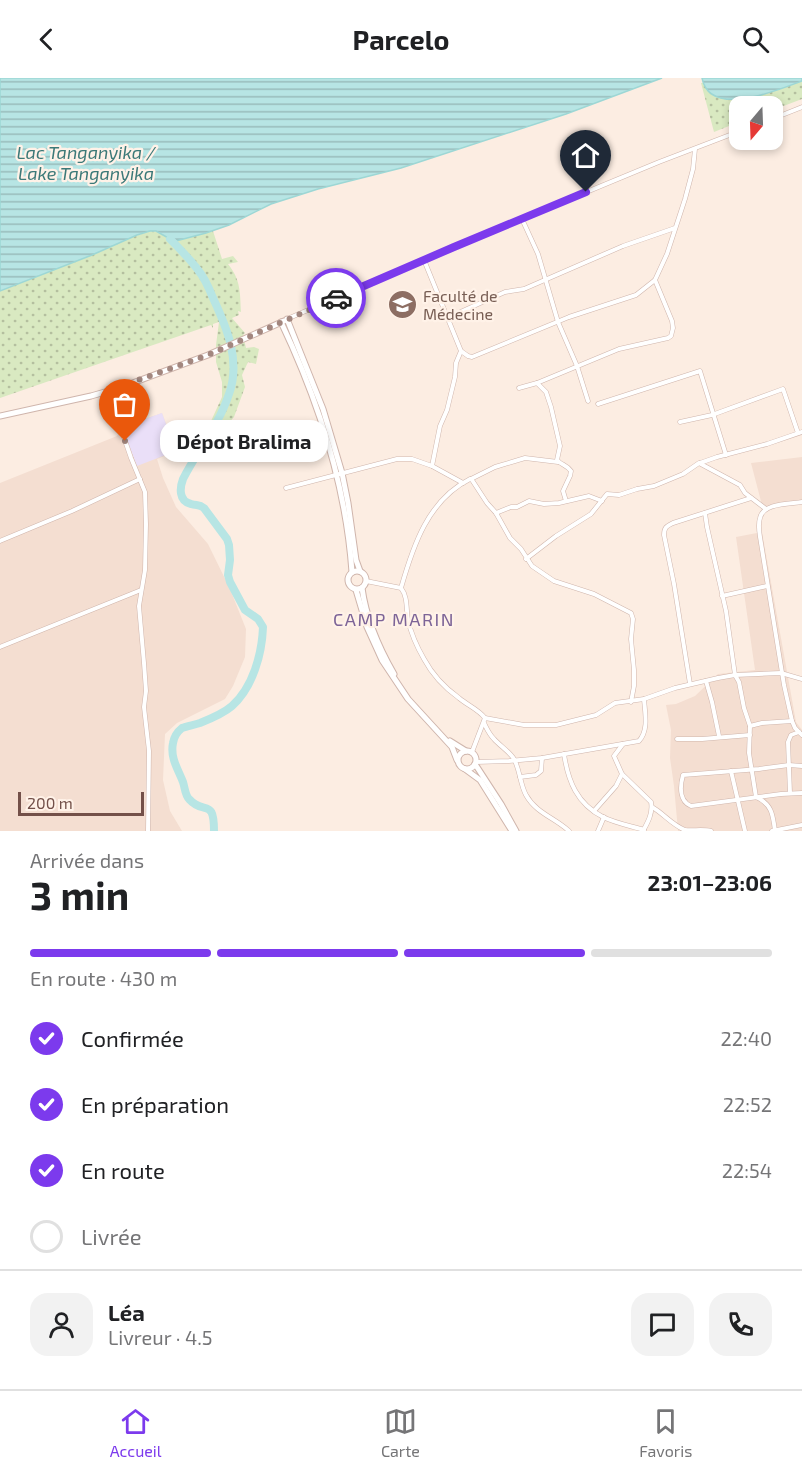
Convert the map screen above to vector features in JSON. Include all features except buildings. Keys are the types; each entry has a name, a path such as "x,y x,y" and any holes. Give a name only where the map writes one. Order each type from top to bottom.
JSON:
{"street":[{"path":"783,114 802,107"},
{"path":"0,416 91,396 208,355 424,260 729,135"},
{"path":"424,260 461,351 468,356 476,356 558,321 636,295 655,280 662,268 691,177 694,148"},
{"path":"522,219 538,254 558,321 577,366 588,401"},
{"path":"447,318 505,292 524,289 623,246 676,227"},
{"path":"519,388 537,383 619,349 671,336 672,321 655,280"},
{"path":"284,321 339,474 348,503 356,560 366,581"},
{"path":"432,466 440,426 447,410 456,363 461,351"},
{"path":"598,404 700,371 726,455"},
{"path":"537,383 546,392 551,407 560,446 557,456 559,463"},
{"path":"526,559 556,536 591,514 607,494 619,495 654,486 683,474 699,463 800,433 783,389 712,415 680,422"},
{"path":"108,391 145,492 145,570 139,606 146,691 144,707 149,742 148,831"},
{"path":"566,501 563,491 571,471 559,463 525,458 495,467 463,483 440,503 425,522 409,560 401,588 406,597 409,623 424,660 456,696 478,710 489,733 514,761 523,789 532,804 569,831"},
{"path":"286,488 397,459 412,459 432,466 463,483"},
{"path":"699,463 740,485 745,493 766,509"},
{"path":"339,474 352,572"},
{"path":"0,541 140,479"},
{"path":"470,480 532,566 554,581 594,594 631,613 634,670 631,702"},
{"path":"496,513 529,501 544,504 559,503 589,496 602,501"},
{"path":"690,684 665,529 667,526 751,498"},
{"path":"790,793 788,742 791,735 801,733 792,721 782,673 767,586 759,519 766,509 802,502"},
{"path":"705,513 729,626 735,675 739,682 750,726 749,753 756,797"},
{"path":"359,589 351,588 347,582 352,572 360,571"},
{"path":"366,581 401,588"},
{"path":"359,589 366,581"},
{"path":"722,597 767,586"},
{"path":"359,589 373,629 400,684 449,740 476,757 476,763 516,831"},
{"path":"359,589 367,627 382,660 408,699 452,747 460,766 480,780 512,831"},
{"path":"0,647 142,590"},
{"path":"484,720 524,725 556,725 596,715 615,703 644,699 690,684 735,675 782,673 802,680"},
{"path":"706,681 719,736"},
{"path":"465,769 473,767 476,763 542,758 639,741 646,729 644,699"},
{"path":"469,751 484,720"},
{"path":"750,726 792,721"},
{"path":"677,739 750,735"},
{"path":"624,743 614,756 622,774 648,798 652,807 687,831 711,831"},
{"path":"458,759 460,753 469,751"},
{"path":"564,754 568,774 577,795 594,811 604,817 644,830 652,807"},
{"path":"520,777 536,775 541,771 542,758"},
{"path":"802,766 789,765 683,775 681,791 684,801 691,806 802,793"},
{"path":"731,771 745,831"},
{"path":"594,811 616,786 622,774"},
{"path":"756,797 765,801 770,808 774,831 802,825"},
{"path":"598,831 604,817"}],"shaded area":[{"path":"162,413 176,451 157,459 163,478 176,507 208,544 246,629 245,657 225,699 177,723 165,734 163,780 170,811 182,831 0,831 0,483 117,436 122,427"},
{"path":"162,413 176,451 137,466 122,427"},
{"path":"802,457 802,504 763,509 751,463"},
{"path":"762,532 796,722 802,730 802,831 678,831 670,758 671,730 666,705 676,704 695,696 718,674 755,670 736,537"}],"green space":[{"path":"802,81 802,99 783,106 783,96 754,96 763,94"},
{"path":"701,83 729,100 729,126 714,132"},
{"path":"151,231 159,232 170,239 213,231 222,259 233,256 238,262 228,264 238,281 241,312 238,311 239,315 232,318 245,333 243,335 246,348 259,349 256,364 248,362 242,375 245,387 234,417 229,423 222,425 216,436 206,432 222,397 222,382 216,362 219,322 213,324 213,328 211,325 0,398 0,291 92,255 123,240"}],"water":[{"name":"Lac Tanganyika / Lake Tanganyika","path":"0,78 662,78 566,114 401,168 318,189 271,204 229,225 206,233 176,241 156,231 137,235 0,291"},
{"path":"702,78 802,78 802,81 757,96 729,96 729,99 718,97 708,90"}],"waterway":[{"path":"170,239 192,262 207,283 231,345 234,369 225,405 183,479 181,493 187,502 204,508 227,539 230,582 245,610 258,619 263,627 261,648 255,670 239,698 229,709 217,716 182,728 173,741 174,759 187,796 194,804 210,810 214,821 214,831"}],"way so far":[{"path":"125,441 108,391 208,355 336,298"}],"place":[{"name":"Faculté de Médecine","path":"402,305"},
{"name":"Dépot Bralima","path":"125,441"}],"district":[{"name":"CAMP MARIN","path":"394,620"}],"route":[{"path":"336,298 586,192"}]}
